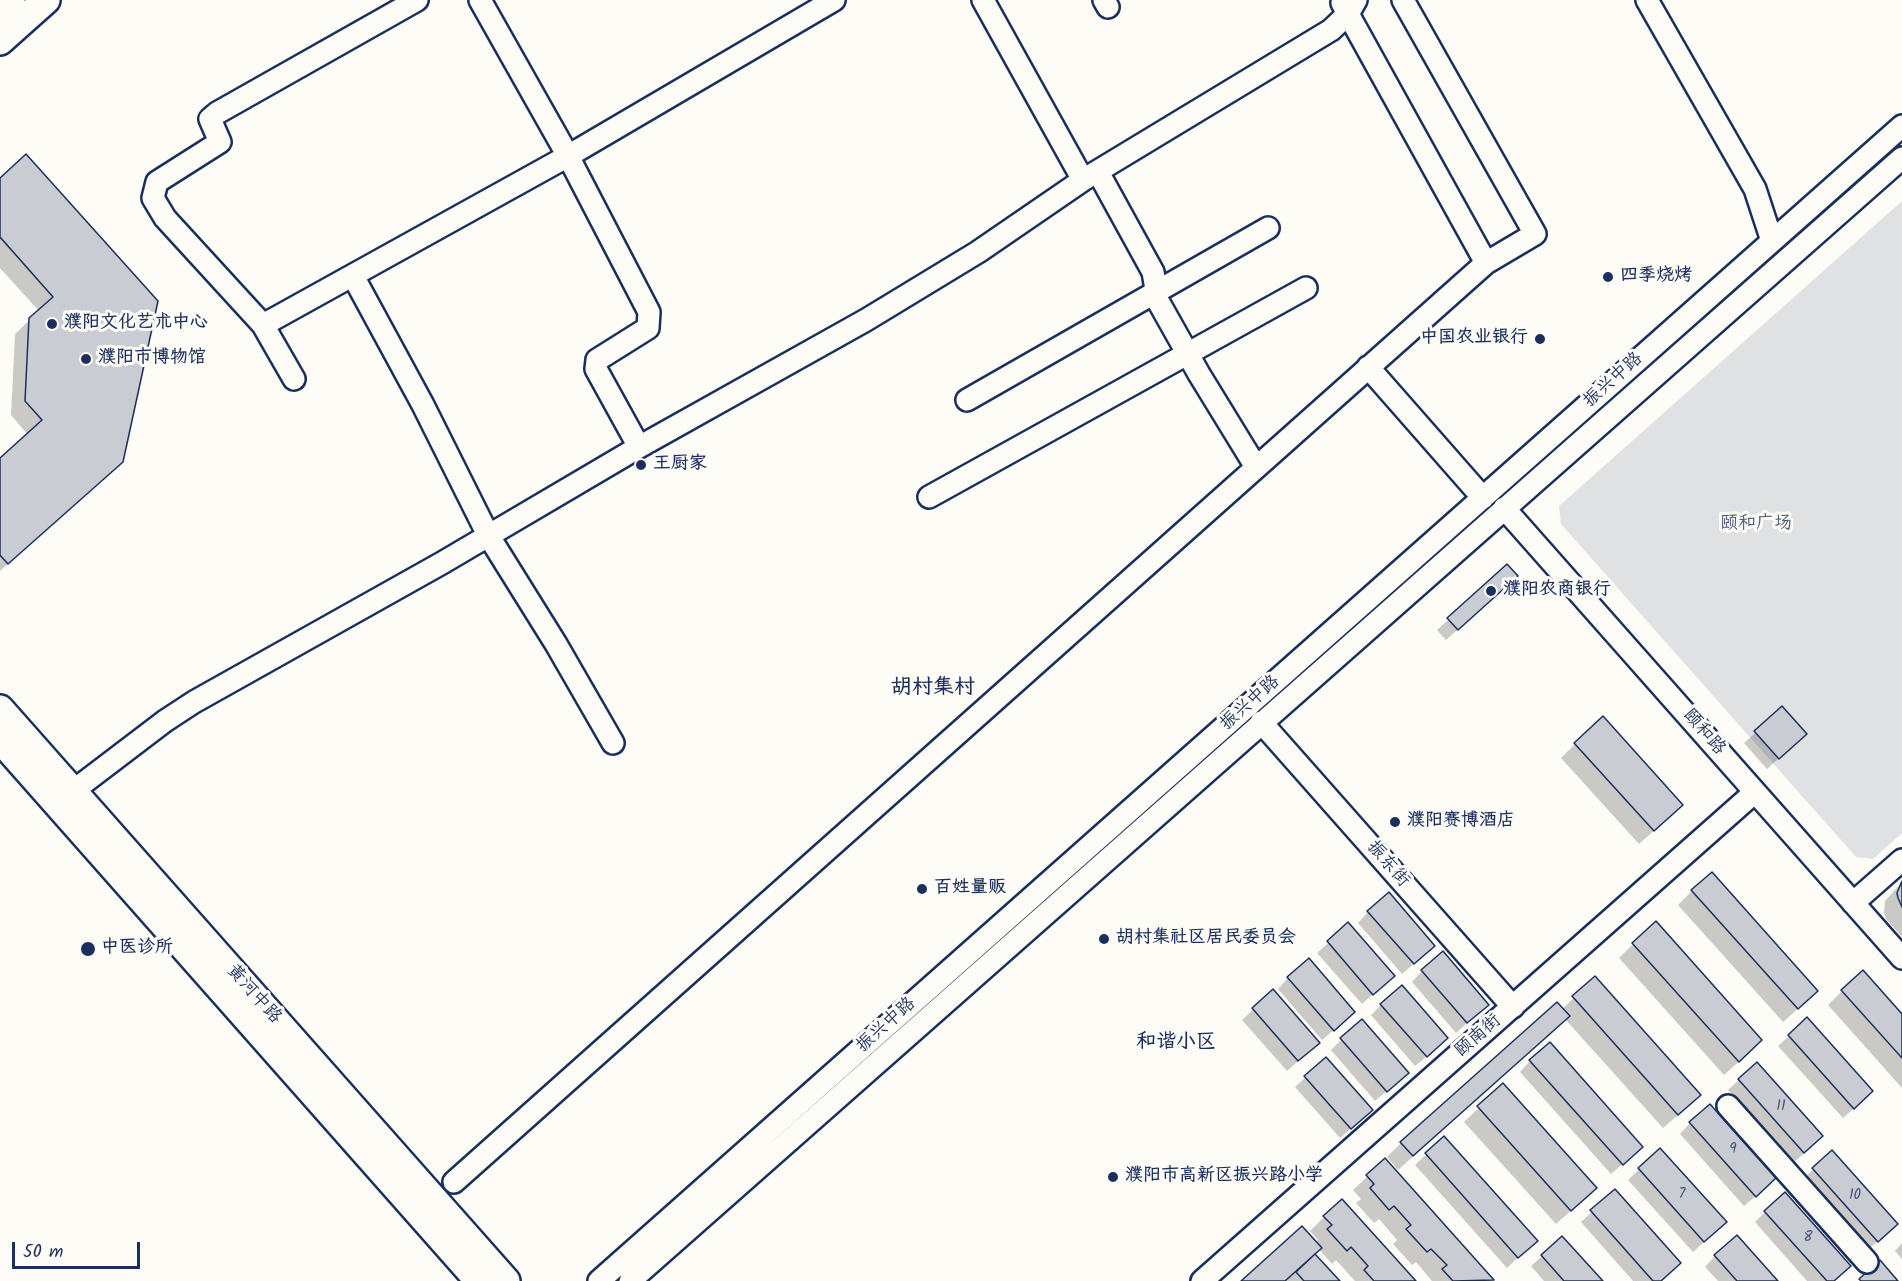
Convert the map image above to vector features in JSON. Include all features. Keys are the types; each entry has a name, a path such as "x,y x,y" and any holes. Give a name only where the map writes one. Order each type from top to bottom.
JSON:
{"main road":[{"path":"0,10 11,0"},
{"path":"0,41 46,0"},
{"name":"黄河中路","path":"0,709 506,1281"},
{"name":"黄河中路","path":"0,739 479,1281"}],"street":[{"path":"294,379 263,325 165,218 153,198 157,182 220,142 210,119 217,113 417,0"},
{"path":"480,0 568,156 649,312 648,328 597,360 596,369 639,447"},
{"path":"263,325 568,156 834,0"},
{"path":"983,0 1153,272 1158,301 1256,467"},
{"path":"454,1182 1486,262 1535,234 1403,0"},
{"path":"1647,0 1755,189 1773,241"},
{"path":"73,791 165,721 194,702 432,569 639,447 866,320 978,252 1091,176 1331,30 1348,5 1486,262"},
{"name":"振兴中路","path":"599,1281 1902,126"},
{"name":"振兴中路","path":"630,1281 1902,158"},
{"path":"967,400 1268,228"},
{"path":"353,276 423,405 488,536 556,644 613,743"},
{"path":"929,497 1306,288"},
{"path":"1368,367 1483,498"},
{"name":"颐和路","path":"1504,508 1902,958"},
{"name":"振东街","path":"1262,722 1513,1007"},
{"name":"颐南街","path":"1202,1281 1755,792"},
{"path":"1854,903 1902,860"},
{"path":"1728,1107 1867,1262"}],"green space":[{"name":"颐和广场","path":"1902,201 1902,833 1873,859 1856,857 1561,524 1559,506"}],"building":[{"name":"濮阳市博物馆","path":"26,154 158,301 123,462 8,564 0,555 0,458 42,420 25,401 29,318 53,297 0,237 0,178"},
{"path":"1507,564 1518,576 1458,630 1447,618"},
{"path":"1782,706 1807,734 1779,759 1754,731"},
{"path":"1603,716 1683,805 1654,831 1574,743"},
{"path":"1712,872 1818,991 1798,1009 1691,890"},
{"path":"1902,881 1902,907 1897,893"},
{"path":"1389,892 1435,946 1414,964 1367,911"},
{"path":"1656,921 1762,1040 1739,1062 1632,943"},
{"path":"1348,922 1395,976 1373,995 1327,941"},
{"path":"1443,951 1489,1005 1467,1023 1421,970"},
{"path":"1309,958 1355,1012 1334,1031 1287,977"},
{"path":"1863,970 1902,1014 1902,1058 1841,990"},
{"path":"1595,976 1701,1095 1678,1115 1572,996"},
{"path":"1402,985 1448,1038 1427,1057 1380,1004"},
{"path":"1273,989 1320,1043 1298,1061 1252,1008"},
{"path":"1557,1002 1570,1016 1413,1156 1400,1142"},
{"path":"1807,1017 1873,1091 1854,1109 1788,1035"},
{"path":"1362,1019 1409,1073 1387,1092 1340,1038"},
{"path":"1550,1042 1643,1147 1623,1165 1529,1060"},
{"path":"1326,1057 1373,1110 1351,1129 1304,1076"},
{"path":"1757,1062 1823,1136 1804,1153 1738,1079"},
{"path":"1503,1083 1597,1188 1571,1211 1477,1106"},
{"path":"1710,1104 1776,1178 1756,1197 1689,1122"},
{"path":"1444,1136 1538,1241 1518,1258 1425,1153"},
{"path":"1660,1148 1727,1222 1704,1242 1638,1168"},
{"path":"1832,1150 1898,1224 1878,1242 1812,1168"},
{"path":"1385,1158 1494,1280 1453,1281 1442,1269 1447,1265 1431,1249 1427,1252 1406,1229 1411,1225 1394,1206 1389,1210 1370,1188 1374,1184 1366,1175"},
{"path":"1615,1189 1681,1263 1661,1281 1653,1281 1590,1210"},
{"path":"1785,1192 1851,1266 1834,1281 1827,1281 1764,1211"},
{"path":"1342,1199 1416,1281 1374,1281 1364,1270 1368,1266 1351,1247 1347,1251 1327,1229 1332,1225 1323,1216"},
{"path":"1302,1226 1322,1248 1285,1281 1241,1281"},
{"path":"1737,1235 1778,1281 1737,1281 1714,1255"},
{"path":"1562,1236 1603,1281 1564,1281 1541,1255"},
{"path":"1315,1254 1340,1281 1304,1281 1296,1272"},
{"path":"1880,1260 1898,1281 1861,1281 1859,1279"}],"place":[{"name":"四季烧烤","path":"1608,277"},
{"name":"濮阳文化艺术中心","path":"52,324"},
{"name":"中国农业银行","path":"1540,339"},
{"name":"濮阳市博物馆","path":"86,359"},
{"name":"王厨家","path":"641,465"},
{"name":"濮阳农商银行","path":"1491,591"},
{"name":"濮阳赛博酒店","path":"1395,822"},
{"name":"百姓量贩","path":"922,889"},
{"name":"胡村集社区居民委员会","path":"1104,939"},
{"name":"中医诊所","path":"88,949"},
{"name":"濮阳市高新区振兴路小学","path":"1113,1177"}],"district":[{"name":"胡村集村","path":"933,689"},
{"name":"和谐小区","path":"1176,1044"}]}
